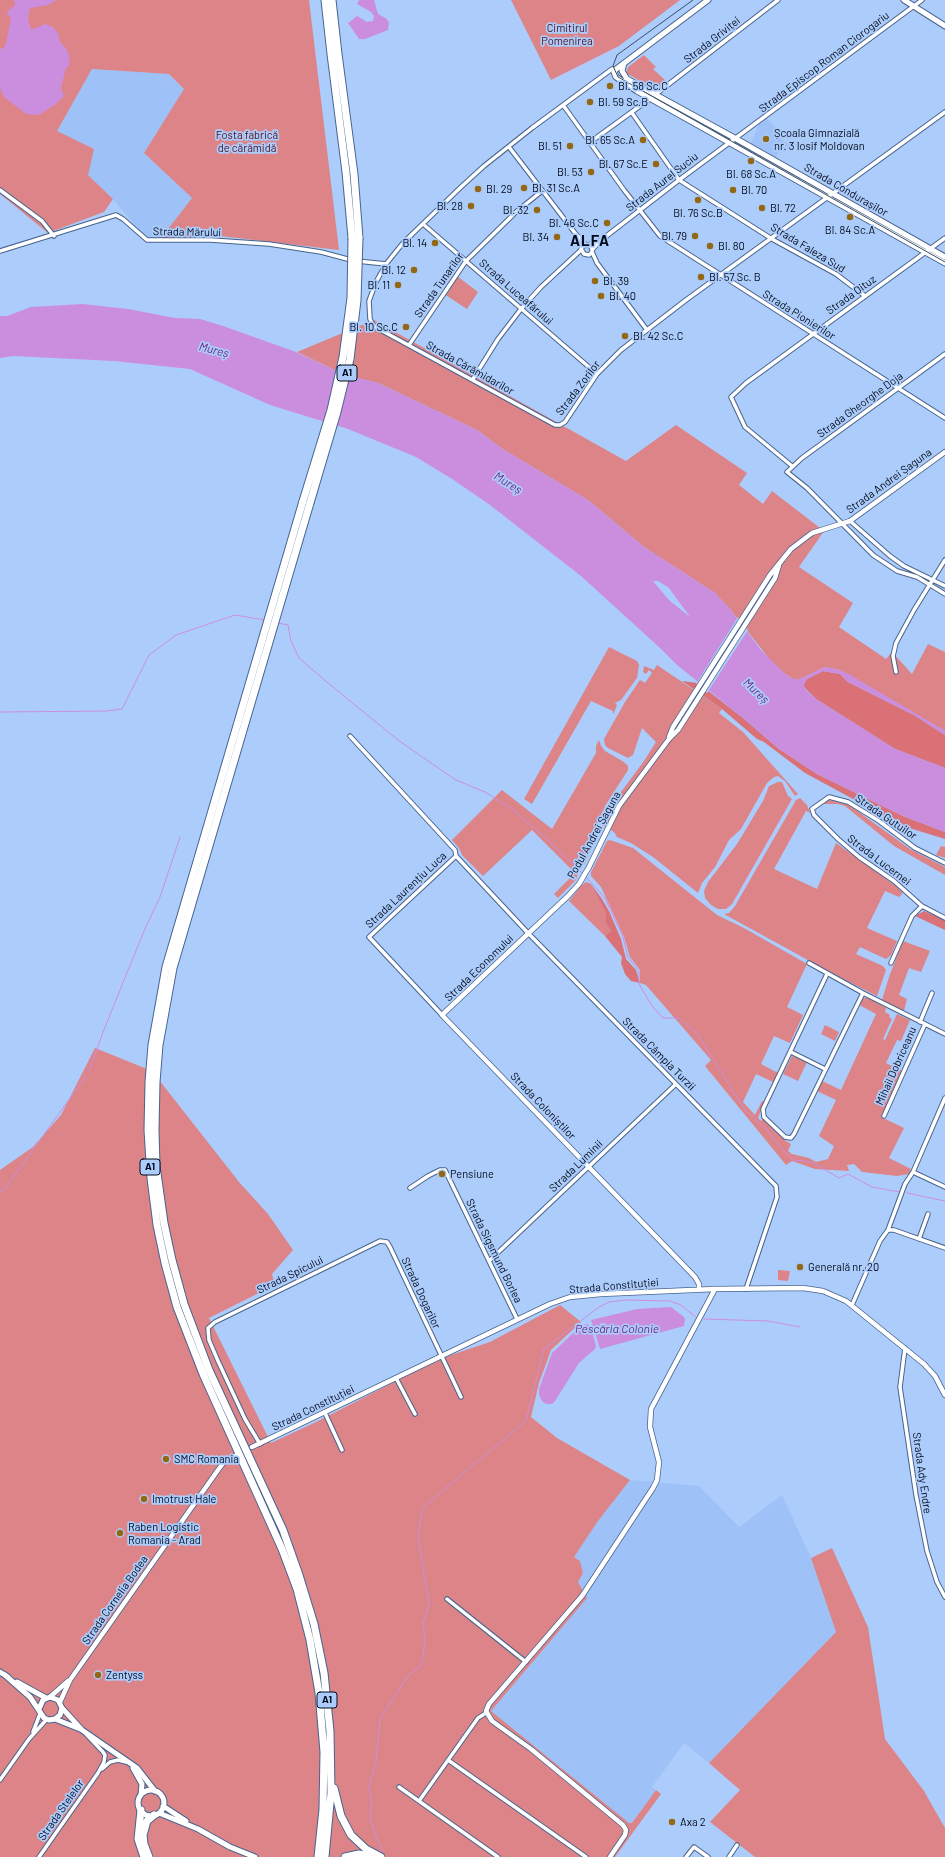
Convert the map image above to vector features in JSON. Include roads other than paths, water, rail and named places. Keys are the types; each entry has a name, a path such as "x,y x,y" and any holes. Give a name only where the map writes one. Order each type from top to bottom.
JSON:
{"highway":[{"name":"A1","path":"325,0 330,12"},
{"name":"A1","path":"318,1857 321,1836 324,1786 323,1731 317,1673 305,1620 293,1579 276,1532 205,1379 177,1307 157,1225 151,1184 148,1142 148,1106 150,1058 162,986 181,914 307,502 337,412 350,359 357,304 354,179 332,37 330,12 332,0"},
{"name":"A1","path":"268,631 170,981 157,1064 155,1112 156,1154 166,1234 186,1311 216,1385 278,1519 295,1561 318,1642 327,1694 332,1776 329,1828 325,1857"},
{"path":"332,1776 338,1808 345,1825 358,1842 380,1857"},
{"path":"141,1810 138,1839 144,1857"},
{"path":"149,1857 144,1844 143,1835 147,1822 156,1814"},
{"path":"315,1857 321,1836"},
{"path":"345,1857 359,1854 373,1857"}],"main road":[{"path":"616,77 614,72 615,70 708,0"},
{"path":"904,0 945,26"},
{"name":"Strada Condurașilor","path":"624,63 622,70 625,77 736,138 833,194 928,251 945,263"},
{"name":"Strada Condurașilor","path":"616,77 827,198 928,251 945,257"},
{"path":"0,1672 48,1697 56,1698 60,1702 62,1708 83,1731"},
{"path":"5,1675 30,1697 47,1719 55,1719 83,1731 140,1771 155,1790 162,1796 163,1806 156,1814"},
{"path":"40,1711 40,1702 48,1697"},
{"path":"55,1719 60,1715 62,1708"},
{"path":"129,1763 142,1784 139,1800 141,1810 145,1814 156,1814 198,1829"},
{"path":"141,1795 147,1790 155,1790"},
{"path":"163,1806 198,1829 255,1857"}],"street":[{"name":"Strada Griviței","path":"656,94 778,0"},
{"name":"Strada Episcop Roman Ciorogariu","path":"736,138 922,0"},
{"path":"386,264 403,243 484,166 608,72 610,73 615,70"},
{"name":"Strada Condurașilor","path":"608,72 616,77"},
{"path":"590,143 651,98"},
{"name":"Strada Pionierilor","path":"563,105 660,236 897,389 945,418"},
{"name":"Strada Zorilor","path":"560,425 565,422 597,374 621,350 945,112"},
{"path":"632,113 679,180"},
{"name":"Strada Aurel Suciu","path":"586,255 592,251 600,241 736,138"},
{"path":"509,146 577,236 588,245 597,263 647,330"},
{"name":"Strada Faleza Sud","path":"679,180 772,238 836,274 865,296"},
{"path":"0,190 42,221 54,236"},
{"name":"Strada Tunarilor","path":"409,345 466,261 516,212 542,191"},
{"name":"Strada Mărului","path":"0,251 54,236 116,215 148,240 211,240 268,244 321,252 356,261 386,264"},
{"name":"Strada Luceafărului","path":"423,224 597,374"},
{"path":"577,236 586,255 597,263"},
{"name":"Strada Oituz","path":"792,466 745,427 731,397 746,383 945,238"},
{"name":"Strada Aurel Suciu","path":"582,249 588,245 600,241"},
{"path":"473,379 498,339 521,309 541,287 573,260 582,249"},
{"path":"573,260 586,255"},
{"name":"Strada Cărămidarilor","path":"386,264 376,282 369,301 370,319 373,325 552,424 560,425"},
{"name":"Strada Gheorghe Doja","path":"844,524 807,488 787,472 792,466 945,354"},
{"name":"Strada Andrei Șaguna","path":"844,524 945,452"},
{"path":"850,521 890,556 904,566 945,586"},
{"path":"844,524 874,554 897,571 917,577 945,594"},
{"name":"Podul Andrei Șaguna","path":"669,739 673,727 770,575 791,549 807,536 844,524"},
{"path":"896,672 892,656 896,643 914,610 945,560"},
{"name":"Podul Andrei Șaguna","path":"528,933 568,896 583,878 619,806 669,739 678,730 775,578 779,565"},
{"name":"Strada Câmpia Turzii","path":"350,736 455,850 456,856 528,933 776,1186 777,1197 746,1289"},
{"name":"Strada Gutuilor","path":"813,808 833,797 848,802 879,821 915,848 945,863"},
{"name":"Strada Lucernei","path":"813,808 814,815 859,857 894,881 922,906 945,918"},
{"name":"Strada Laurențiu Luca","path":"369,938 456,856"},
{"path":"890,963 912,916 922,906"},
{"name":"Strada Economului","path":"442,1015 528,933"},
{"name":"Strada Coloniștilor","path":"369,938 695,1277 699,1284 699,1289"},
{"path":"810,963 863,993 945,1034"},
{"path":"827,974 763,1111 764,1117 785,1137 791,1138 794,1134 863,993"},
{"path":"920,1022 932,993"},
{"name":"Mihail Dobriceanu","path":"884,1116 925,1024"},
{"path":"790,1052 825,1069"},
{"name":"Strada Luminii","path":"489,1261 676,1084"},
{"path":"852,1305 880,1241 888,1230 905,1184 913,1172 945,1098"},
{"name":"Strada Sigsmund Borlea","path":"410,1188 428,1176 444,1169 517,1319"},
{"path":"913,1172 945,1187"},
{"path":"919,1239 928,1214"},
{"path":"888,1230 894,1230 945,1248"},
{"name":"Strada Spicului","path":"260,1444 245,1419 218,1361 208,1334 208,1328 215,1322 382,1241"},
{"name":"Strada Dogarilor","path":"382,1241 387,1242 390,1247 461,1397"},
{"name":"Strada Constituției","path":"252,1447 558,1300 570,1297 601,1294 699,1289 814,1289 839,1297 852,1305 930,1369 945,1395"},
{"path":"419,1801 478,1718 486,1713 490,1704 582,1596 654,1488 657,1480 659,1462 650,1426 651,1409 715,1289"},
{"name":"Strada Ady Endre","path":"905,1348 900,1381 916,1494 928,1552 935,1577 945,1597"},
{"path":"396,1378 414,1414"},
{"path":"325,1413 342,1450"},
{"name":"Strada Cornelia Bodea","path":"60,1702 70,1680 218,1470 224,1462 235,1456"},
{"path":"446,1599 526,1662"},
{"name":"Strada Cornelia Bodea","path":"48,1697 70,1680"},
{"path":"29,1738 40,1711"},
{"path":"486,1713 492,1721 531,1749 623,1825 626,1830 625,1835 610,1857"},
{"path":"0,1780 29,1738 47,1719"},
{"path":"83,1731 105,1755 104,1762 98,1773"},
{"path":"98,1773 110,1762 118,1760 129,1763"},
{"path":"448,1760 586,1857"},
{"name":"Strada Stelelor","path":"39,1857 98,1773"},
{"path":"399,1787 498,1857"},
{"path":"729,1857 737,1845"},
{"path":"686,1857 694,1847 708,1857"}],"water":[{"path":"14,0 57,0 48,5 30,8 28,19 31,30 45,24 53,27 58,33 60,42 65,47 69,55 70,65 66,68 61,88 64,96 56,104 39,115 26,114 4,97 0,88 0,48 3,49 6,44 11,17 7,15 8,11 15,5"},
{"path":"359,0 374,0 378,14 387,19 389,23 388,30 365,39 359,39 348,23 357,16 367,22 373,21 374,16 371,12 357,4"},
{"name":"Mureș","path":"83,304 128,309 175,318 200,319 296,352 345,375 378,383 477,430 501,448 588,500 644,547 715,593 729,608 761,650 784,673 793,679 800,679 825,667 839,670 849,674 945,731 945,735 914,715 848,682 840,674 823,671 807,679 804,684 805,689 816,699 895,749 945,768 945,832 903,816 817,774 779,749 677,665 581,576 490,505 416,457 348,429 270,405 190,369 114,361 13,356 0,358 0,316 7,316 31,307","holes":["653,581 658,581 669,588 690,617 669,600"]},
{"name":"Pescăria Colonie","path":"671,1307 684,1317 684,1326 600,1349 591,1320 637,1309"},
{"path":"587,1324 591,1327 596,1346 595,1349 579,1363 555,1401 552,1404 546,1404 542,1401 539,1395 539,1389 552,1353 581,1326"}],"waterway":[{"path":"0,712 107,711 122,709 149,655 176,635 235,615 265,620"},
{"path":"278,623 288,625 291,641 299,658 328,683 398,740 428,761 456,780 485,792 512,809 548,840 582,873"},
{"path":"89,1072 103,1032 144,931 160,897 180,837"},
{"path":"586,877 605,898 623,937 628,957 639,971 639,984 652,1006 663,1018 679,1018 698,1035 745,1110 768,1131 782,1149 793,1160 812,1162 839,1178 848,1174 872,1187 900,1192"},
{"path":"0,1192 4,1190 86,1076"},
{"path":"907,1193 945,1201"},
{"path":"382,1851 370,1819 372,1799 369,1786 376,1762 380,1719 408,1676 421,1666 423,1657 425,1638 423,1623 429,1604 418,1538 422,1508 526,1421 544,1349 599,1307 609,1302 627,1300 670,1301 681,1305 697,1318"},
{"path":"704,1319 768,1321 800,1327"}],"tram line":[{"path":"693,0 617,55 613,66 618,77 945,262"}],"place":[{"name":"Bl. 58 Sc.C","path":"610,86"},
{"name":"Bl. 59 Sc.B","path":"590,102"},
{"name":"Școala Gimnazială nr. 3 Iosif Moldovan","path":"766,139"},
{"name":"Bl. 65 Sc.A","path":"643,140"},
{"name":"Bl. 51","path":"570,146"},
{"name":"Bl. 68 Sc.A","path":"751,161"},
{"name":"Bl. 67 Sc.E","path":"656,164"},
{"name":"Bl. 53","path":"591,172"},
{"name":"Bl. 31 Sc.A","path":"524,188"},
{"name":"Bl. 29","path":"478,189"},
{"name":"Bl. 70","path":"733,190"},
{"name":"Bl. 76 Sc.B","path":"698,200"},
{"name":"Bl. 28","path":"471,206"},
{"name":"Bl. 72","path":"762,208"},
{"name":"Bl. 32","path":"537,210"},
{"name":"Bl. 84 Sc.A","path":"850,217"},
{"name":"Bl. 46 Sc.C","path":"607,223"},
{"name":"Bl. 79","path":"695,236"},
{"name":"Bl. 34","path":"557,237"},
{"name":"Bl. 14","path":"435,243"},
{"name":"Bl. 80","path":"710,246"},
{"name":"Bl. 12","path":"414,270"},
{"name":"Bl. 57 Sc. B","path":"701,277"},
{"name":"Bl. 39","path":"595,281"},
{"name":"Bl. 11","path":"398,285"},
{"name":"Bl. 40","path":"601,296"},
{"name":"Bl. 10 Sc.C","path":"406,327"},
{"name":"Bl. 42 Sc.C","path":"625,336"},
{"name":"Pensiune","path":"442,1174"},
{"name":"Generală nr. 20","path":"800,1267"},
{"name":"SMC Romania","path":"166,1459"},
{"name":"Imotrust Hale","path":"144,1499"},
{"name":"Raben Logistic Romania - Arad","path":"120,1533"},
{"name":"Zentyss","path":"98,1675"},
{"name":"Axa 2","path":"672,1822"}],"district":[{"name":"ALFA","path":"590,241"}],"park label":[{"name":"Cimitirul Pomenirea","path":"567,34"},
{"name":"Fosta fabrică de cărămidă","path":"247,141"}]}
